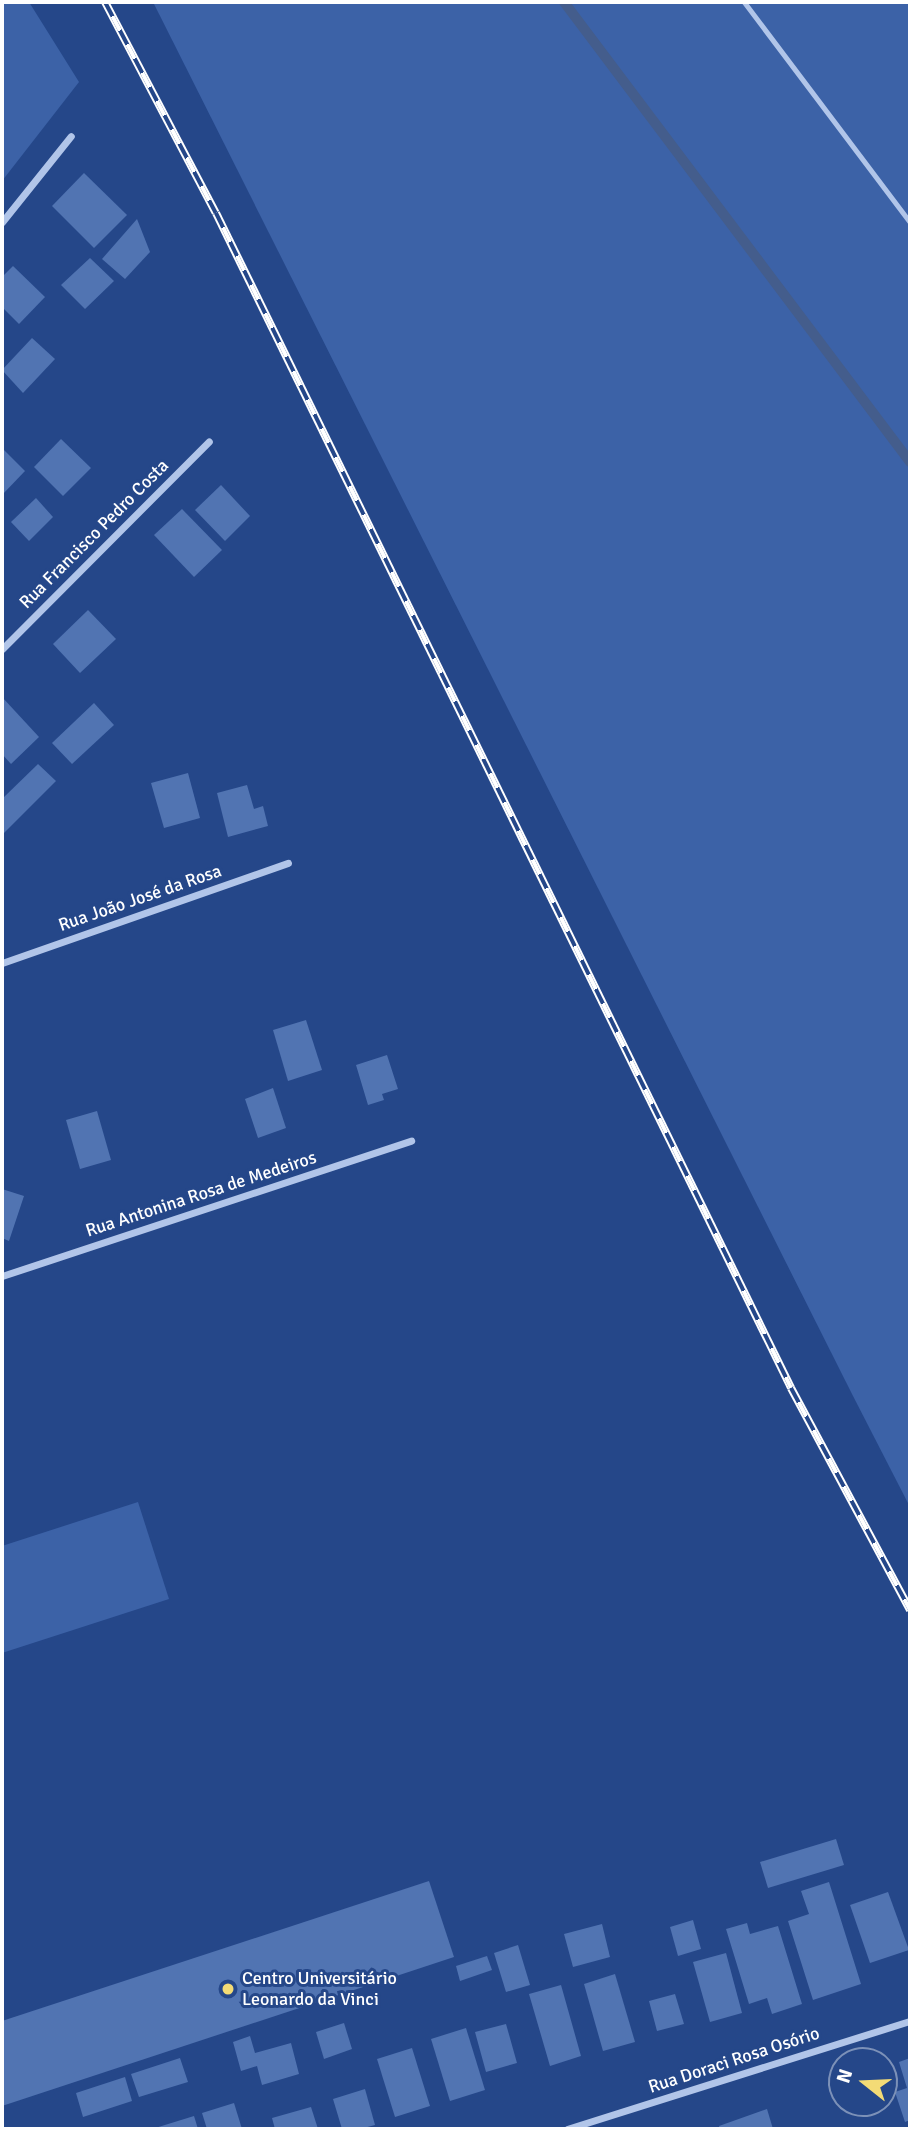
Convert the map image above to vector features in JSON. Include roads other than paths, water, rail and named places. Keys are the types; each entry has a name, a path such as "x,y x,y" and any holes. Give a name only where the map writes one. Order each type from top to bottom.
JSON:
{"street":[{"path":"2,222 71,136"},
{"name":"Rua Francisco Pedro Costa","path":"2,649 209,441"},
{"name":"Rua João José da Rosa","path":"2,963 288,863"},
{"name":"Rua Antonina Rosa de Medeiros","path":"2,1276 411,1141"},
{"name":"Rua Doraci Rosa Osório","path":"567,2129 910,2021"}],"lane":[{"path":"744,2 910,222"}],"waterway":[{"path":"564,2 910,462"}],"railway":[{"path":"105,2 216,213 791,1388 910,1610"}],"place":[{"name":"Centro Universitário Leonardo da Vinci","path":"228,1989"}]}
